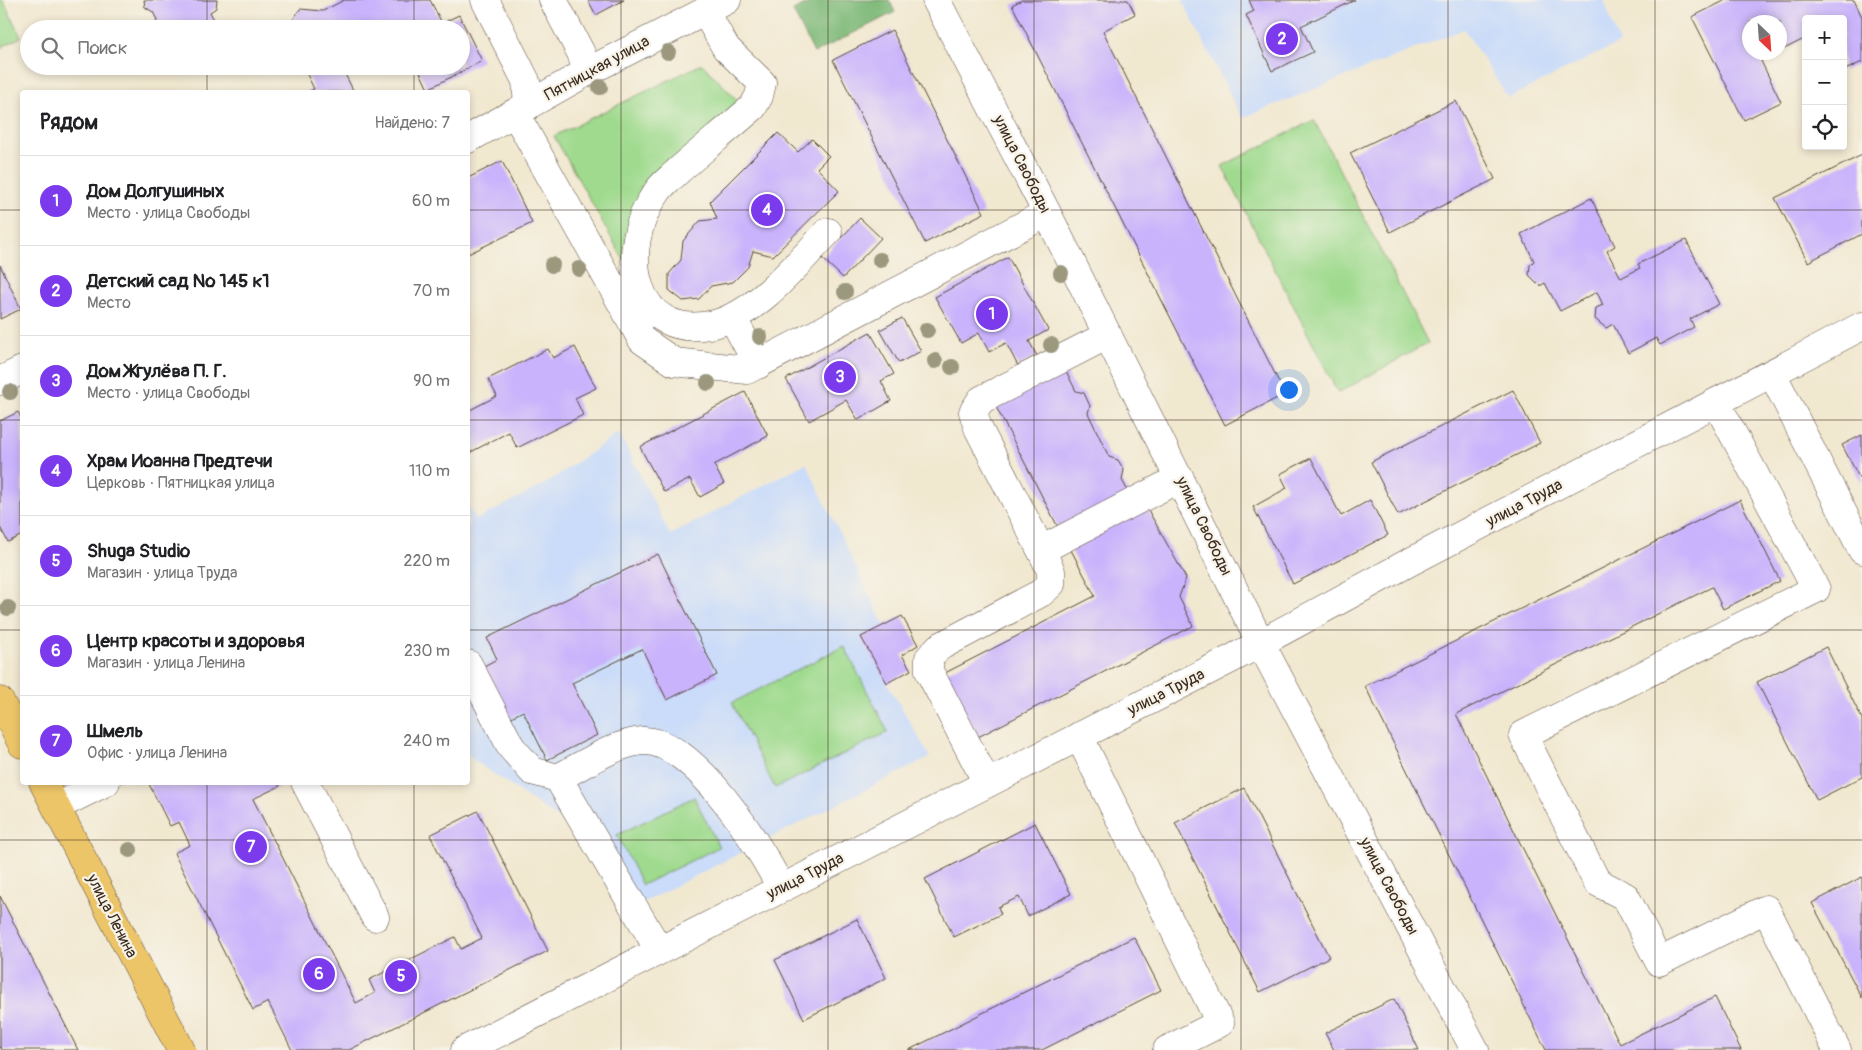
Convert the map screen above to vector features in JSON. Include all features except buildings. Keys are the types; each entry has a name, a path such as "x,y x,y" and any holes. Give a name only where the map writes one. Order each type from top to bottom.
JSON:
{"main road":[{"path":"0,701 20,740"},
{"name":"улица Ленина","path":"45,785 181,1050"}],"street":[{"path":"485,0 526,81 522,110 642,340 674,362 748,370 1047,213"},
{"path":"553,0 580,53 587,72"},
{"name":"улица Свободы","path":"936,0 1047,213 1261,644 1475,1050"},
{"path":"716,5 726,48 762,83 760,96 754,107 687,163 656,193 640,222 634,242 634,270 642,293 652,309 665,321 686,325 716,323 732,317 758,302 828,232"},
{"name":"Пятницкая улица","path":"470,138 587,72 716,5"},
{"path":"732,317 758,365"},
{"name":"улица Труда","path":"475,1048 659,950 1261,644 1408,563 1862,326"},
{"path":"987,783 928,671 929,658 938,647 1041,593 1051,584 1051,571 978,428 973,412 981,400 1108,335"},
{"path":"0,381 20,371"},
{"path":"1772,373 1862,550"},
{"path":"1716,402 1816,590 1523,735 1597,882 1626,897 1659,962 1766,909 1837,1050"},
{"path":"1041,550 1180,478"},
{"path":"470,668 510,748 532,771 558,778 625,745 642,741 660,744 686,758 724,799 758,845 782,888"},
{"path":"1079,736 1220,1024 1167,1050"},
{"path":"558,778 659,950"},
{"path":"56,807 100,785"},
{"path":"308,785 374,917"}],"shaded area":[{"path":"1182,0 1604,0 1619,43 1508,98 1464,29 1242,118"},
{"path":"619,433 670,535 806,463 884,625 861,638 930,757 622,913 574,829 470,756 470,509 476,520 545,484"}],"green space":[{"path":"0,0 3,0 20,38 0,48"},
{"path":"816,0 889,0 895,12 814,53 793,11"},
{"path":"702,64 744,107 650,188 626,264 554,136"},
{"path":"1314,120 1428,343 1338,393 1222,166"},
{"path":"844,646 888,732 775,788 732,703"},
{"path":"694,797 719,847 642,885 617,835"}],"place":[{"name":"Детский сад № 145 к1","path":"1282,39"},
{"name":"Храм Иоанна Предтечи","path":"767,210"},
{"name":"Дом Долгушиных","path":"992,314"},
{"name":"Дом Жгулёва П. Г.","path":"840,377"},
{"name":"Шмель","path":"251,847"},
{"name":"Центр красоты и здоровья","path":"319,974"},
{"name":"Shuga Studio","path":"401,976"}]}
